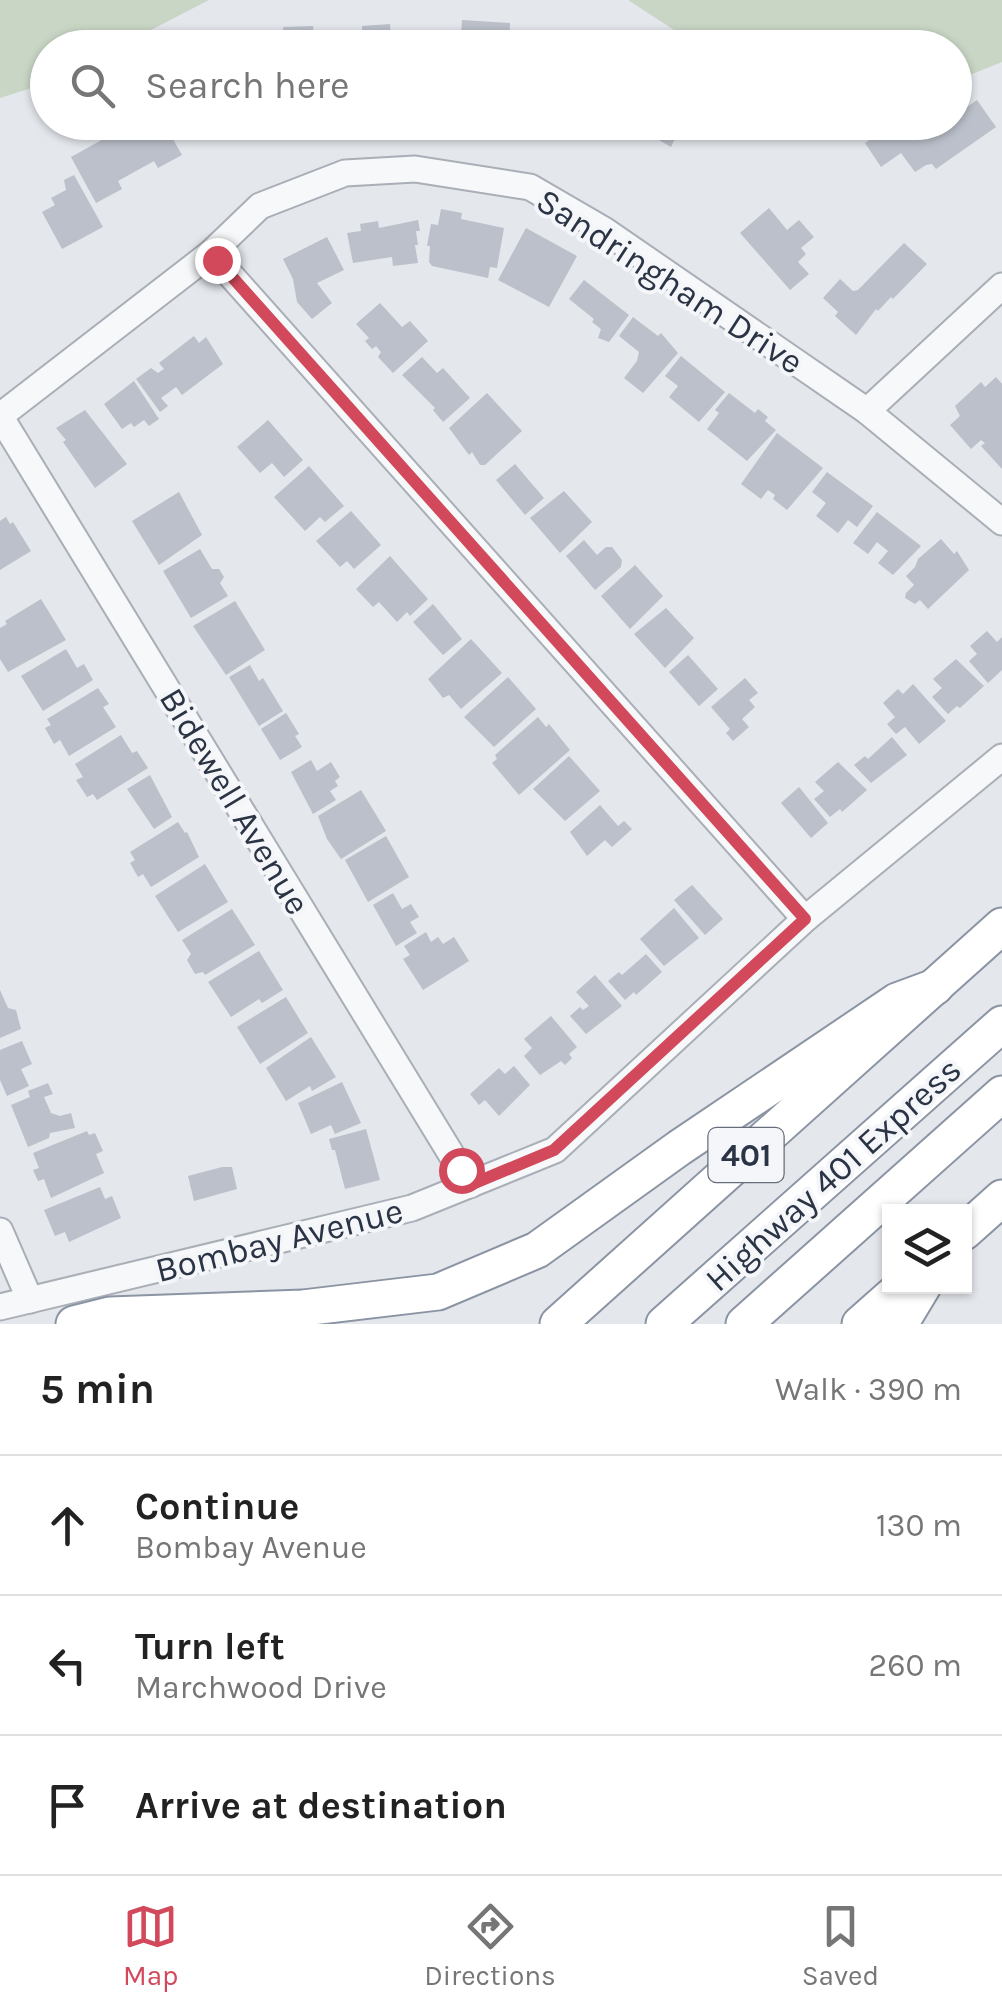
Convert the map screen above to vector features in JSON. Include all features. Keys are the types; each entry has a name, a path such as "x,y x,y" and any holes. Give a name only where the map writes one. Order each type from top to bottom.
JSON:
{"highway":[{"name":"401","path":"558,1324 1002,926"},
{"path":"74,1324 110,1315 303,1308 438,1292 537,1250 679,1148 897,1001 935,987"},
{"name":"Highway 401 Express","path":"664,1324 1002,1024"},
{"name":"Highway 401 Express","path":"744,1324 1002,1094"},
{"path":"972,1225 1002,1198"},
{"path":"860,1324 894,1294"},
{"path":"900,1324 918,1294"}],"street":[{"name":"Sandringham Drive","path":"0,416 211,253 260,206 344,174 415,169 530,188 604,230 867,411 1002,522"},
{"path":"211,253 805,919"},
{"path":"867,411 1002,286"},
{"name":"Bidewell Avenue","path":"0,416 470,1185"},
{"name":"Bombay Avenue","path":"0,1307 412,1208 554,1150 805,919 1002,757"},
{"path":"0,1230 30,1300"}],"green space":[{"path":"0,0 209,0 151,30 30,30 30,88 0,98"},
{"path":"628,0 1002,0 1002,62 972,74 972,30 674,30"}],"building":[{"path":"462,20 510,23 510,30 461,30"},
{"path":"390,24 390,30 362,30 362,26"},
{"path":"313,26 314,30 283,27"},
{"path":"977,100 996,127 936,169 932,164 915,172 901,153 881,167 865,143 972,140 972,103"},
{"path":"102,140 174,140 182,155 158,168 154,161 118,181 122,189 96,203 71,157"},
{"path":"74,175 103,227 62,249 42,212 55,205 51,198 66,190 64,180"},
{"path":"769,208 787,230 799,220 814,237 801,248 806,254 798,262 809,274 790,290 740,233"},
{"path":"441,209 462,213 461,219 504,228 497,268 490,267 488,278 432,266 429,262 431,224 438,225"},
{"path":"418,220 418,263 393,266 392,257 353,263 347,233 361,231 360,224 378,221 379,228"},
{"path":"526,228 577,256 549,307 498,280"},
{"path":"327,237 344,270 317,283 332,303 312,319 297,302 293,279 283,259"},
{"path":"904,243 927,264 893,299 876,309 856,335 835,316 838,312 823,298 840,279 853,291 858,290"},
{"path":"584,280 629,315 609,342 598,338 601,329 592,322 594,319 569,299"},
{"path":"380,303 402,327 410,321 428,341 393,373 378,357 381,352 376,346 372,349 365,341 369,338 356,324"},
{"path":"633,317 658,336 661,333 678,353 643,393 624,378 639,352 619,336"},
{"path":"194,336 199,343 206,337 223,364 182,395 176,387 161,398 168,406 160,412 136,379 151,368 158,373 164,369 159,363"},
{"path":"681,356 725,392 699,422 669,397 678,386 665,376"},
{"path":"422,357 437,373 443,368 470,398 443,422 435,408 402,375"},
{"path":"996,377 1002,384 1002,469 981,446 985,443 981,440 971,449 950,425 960,416 955,406 981,382 985,387"},
{"path":"134,381 159,419 149,426 144,420 122,429 104,404"},
{"path":"487,393 522,431 485,465 480,465 449,428"},
{"path":"729,393 755,413 758,409 776,430 747,461 707,429 719,413 715,410"},
{"path":"85,410 127,464 95,488 56,428"},
{"path":"268,420 303,460 284,477 272,463 260,473 237,447"},
{"path":"777,433 823,468 787,510 768,490 761,499 741,484"},
{"path":"515,464 544,498 525,515 496,480"},
{"path":"309,466 344,506 325,522 320,517 305,531 274,497"},
{"path":"827,472 873,506 857,527 848,520 838,533 816,516 826,503 812,492"},
{"path":"564,491 592,522 560,553 530,518"},
{"path":"179,492 202,535 159,565 132,521"},
{"path":"351,511 381,545 354,569 347,561 340,567 316,541"},
{"path":"877,512 921,546 893,575 878,563 888,551 877,542 868,554 853,543"},
{"path":"6,517 31,551 0,570 0,521"},
{"path":"941,539 954,554 957,551 969,570 928,609 920,600 915,604 905,598 914,585 906,576"},
{"path":"584,540 597,555 612,547 622,560 621,567 595,590 566,556"},
{"path":"200,549 212,569 219,569 224,577 220,583 228,596 191,618 163,571"},
{"path":"390,556 428,599 397,622 379,602 373,607 356,589"},
{"path":"635,565 663,596 630,629 601,596"},
{"path":"41,599 66,640 8,672 0,659 0,628"},
{"path":"235,601 265,650 226,675 193,626"},
{"path":"433,604 462,639 443,655 413,622"},
{"path":"666,608 694,638 665,668 634,634"},
{"path":"987,631 997,642 1002,637 1002,670 988,683 969,661 977,654 970,646"},
{"path":"471,639 502,673 461,709 449,695 443,698 428,679"},
{"path":"66,649 77,668 84,664 93,680 43,711 21,676"},
{"path":"688,655 718,689 699,706 669,672"},
{"path":"956,659 984,686 948,714 932,697 942,688 933,679"},
{"path":"250,665 283,711 259,726 229,677"},
{"path":"508,677 536,709 494,747 464,717"},
{"path":"745,678 758,693 749,700 755,707 742,719 749,727 733,741 726,733 730,729 711,707"},
{"path":"913,684 946,721 919,744 905,727 896,734 887,724 895,717 883,703 898,689 903,694"},
{"path":"98,688 109,704 103,707 116,727 69,756 60,740 54,744 45,728 51,725 47,719"},
{"path":"286,713 302,747 280,760 261,729"},
{"path":"538,717 546,727 549,724 570,750 519,795 492,763 497,759 495,755"},
{"path":"121,735 148,768 97,800 93,794 87,797 76,780 83,777 75,764"},
{"path":"892,737 907,755 871,783 854,765 865,756 868,759"},
{"path":"569,756 600,791 565,821 533,789"},
{"path":"311,760 317,771 331,762 340,777 335,781 338,786 330,791 336,800 313,814 291,772"},
{"path":"838,762 867,790 842,812 840,809 830,817 814,799 824,791 815,782"},
{"path":"150,775 172,817 154,829 127,789"},
{"path":"799,787 828,823 811,838 781,803"},
{"path":"361,790 386,831 341,859 318,816"},
{"path":"600,805 618,826 624,821 632,829 612,847 605,840 587,856 570,832"},
{"path":"178,822 199,857 151,887 143,874 138,877 130,863 135,860 130,852"},
{"path":"386,836 409,877 368,902 345,860"},
{"path":"205,864 228,902 178,932 155,896"},
{"path":"692,885 723,919 705,935 674,900"},
{"path":"393,893 402,909 411,904 419,917 410,922 417,933 396,946 373,905"},
{"path":"674,908 699,938 664,966 640,939"},
{"path":"232,909 255,945 205,975 195,974 187,960 191,954 182,940"},
{"path":"426,932 431,942 438,937 443,944 454,937 469,961 423,990 403,959 410,955 404,946"},
{"path":"259,951 283,990 262,1003 259,999 231,1017 208,982"},
{"path":"646,954 662,972 625,1000 608,981 619,972 622,975"},
{"path":"595,975 622,1006 586,1034 570,1016 580,1007 583,1010 589,1006 576,992"},
{"path":"0,990 8,1008 16,1010 21,1029 0,1038"},
{"path":"286,997 308,1033 260,1064 237,1027"},
{"path":"551,1016 577,1047 565,1065 561,1061 540,1075 524,1056 532,1048 524,1039"},
{"path":"311,1037 336,1077 312,1091 310,1086 286,1101 266,1068"},
{"path":"22,1041 32,1064 21,1069 29,1086 7,1096 0,1080 0,1050"},
{"path":"514,1066 530,1085 499,1116 485,1100 479,1105 470,1094 499,1068 505,1074"},
{"path":"342,1082 361,1123 335,1134 331,1125 311,1134 298,1103"},
{"path":"48,1083 53,1094 44,1097 51,1113 71,1113 75,1128 50,1133 49,1138 28,1147 11,1105 30,1097 28,1091"},
{"path":"366,1129 380,1180 345,1189 329,1139"},
{"path":"87,1131 89,1135 95,1133 103,1151 96,1154 104,1173 51,1198 44,1179 38,1181 33,1170 39,1168 33,1153"},
{"path":"232,1167 237,1189 194,1201 188,1176"},
{"path":"100,1187 105,1199 112,1196 121,1218 69,1242 65,1232 55,1236 44,1210"}],"route":[{"path":"217,260 805,919 554,1150 470,1185 461,1170"}]}
